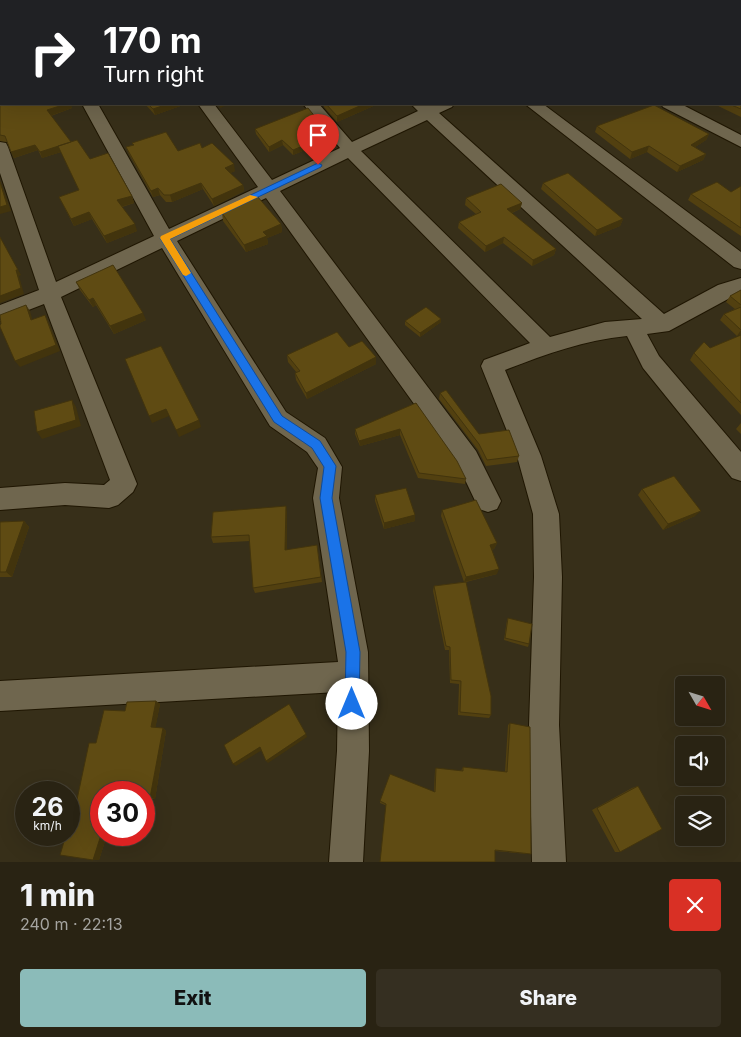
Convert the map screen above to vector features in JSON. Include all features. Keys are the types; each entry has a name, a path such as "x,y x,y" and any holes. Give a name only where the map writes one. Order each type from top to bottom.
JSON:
{"street":[{"path":"91,105 165,238 278,419 316,445 330,466 326,498 353,652 354,751 346,862"},
{"path":"207,105 271,189 467,458 488,501"},
{"path":"311,105 350,150 546,346"},
{"path":"0,313 50,294 271,189 350,150 424,108 440,105"},
{"path":"534,105 741,262"},
{"path":"671,105 741,142"},
{"path":"424,108 662,325"},
{"path":"0,147 50,294 124,484 109,497 65,494 0,500"},
{"path":"549,862 544,725 548,577 546,514 529,456 492,366 546,346 604,330 662,325 725,290 741,285"},
{"path":"633,328 651,362 741,470"},
{"path":"0,696 352,676"}],"building":[{"path":"0,105 63,105 47,110 71,142 40,152 35,145 11,152 5,136 0,135"},
{"path":"149,105 165,105 153,109"},
{"path":"327,105 362,105 337,116"},
{"path":"654,105 709,134 691,145 706,154 680,166 649,146 632,152 597,126"},
{"path":"731,105 741,105 741,109"},
{"path":"308,108 321,124 317,126 327,136 293,150 282,140 269,147 255,129"},
{"path":"166,132 178,151 200,143 202,148 212,143 234,164 225,168 243,185 212,199 201,183 170,195 164,195 158,188 151,191 126,147 134,145 132,143"},
{"path":"77,140 90,159 108,153 132,196 117,200 135,224 104,236 89,212 71,219 59,197 79,190 58,146"},
{"path":"568,173 623,219 597,230 543,183"},
{"path":"0,182 7,205 0,207"},
{"path":"717,182 731,192 741,186 741,228 691,194"},
{"path":"501,184 522,203 507,209 556,249 533,260 504,237 486,246 459,222 481,212 466,198"},
{"path":"257,196 281,224 263,232 267,236 244,245 222,213"},
{"path":"0,237 18,270 16,270 21,288 0,296"},
{"path":"113,265 143,313 110,326 93,298 89,300 76,282"},
{"path":"741,290 741,305 730,296"},
{"path":"26,305 31,320 45,315 56,345 15,361 0,327 0,315"},
{"path":"426,307 441,319 420,333 405,321"},
{"path":"741,307 741,330 724,314"},
{"path":"337,332 349,347 362,341 376,357 306,393 295,373 300,371 287,355"},
{"path":"741,335 741,403 694,353 704,342 710,348"},
{"path":"161,346 199,420 176,430 166,409 149,416 125,359"},
{"path":"446,390 479,434 509,430 519,456 487,460 479,444 440,393"},
{"path":"72,400 76,420 37,432 34,411"},
{"path":"416,403 457,461 466,479 419,473 400,429 359,441 355,429"},
{"path":"674,476 701,511 668,524 642,489"},
{"path":"406,488 415,515 384,523 375,495"},
{"path":"476,500 497,543 490,545 499,569 466,577 442,510"},
{"path":"286,506 285,550 317,545 321,577 253,588 249,535 211,537 213,512"},
{"path":"24,521 6,572 0,572 0,522"},
{"path":"466,582 491,696 491,715 460,712 461,681 451,680 450,647 446,646 434,586"},
{"path":"508,618 532,624 529,644 505,638"},
{"path":"156,701 151,727 163,728 153,781 90,781 90,846 97,846 93,860 60,855 63,846 80,846 80,785 89,743 96,743 104,710 125,711 127,702"},
{"path":"289,704 306,734 266,761 260,747 233,764 224,745"},
{"path":"510,723 530,727 531,854 495,850 495,862 380,862 386,804 380,801 390,774 435,792 436,768 463,771 463,767 507,772"},
{"path":"638,786 662,829 620,852 597,808"}],"slow traffic":[{"path":"186,273 165,238 253,197"}],"route":[{"path":"318,165 165,238 278,419 316,445 330,466 326,498 353,652 352,704"}]}
